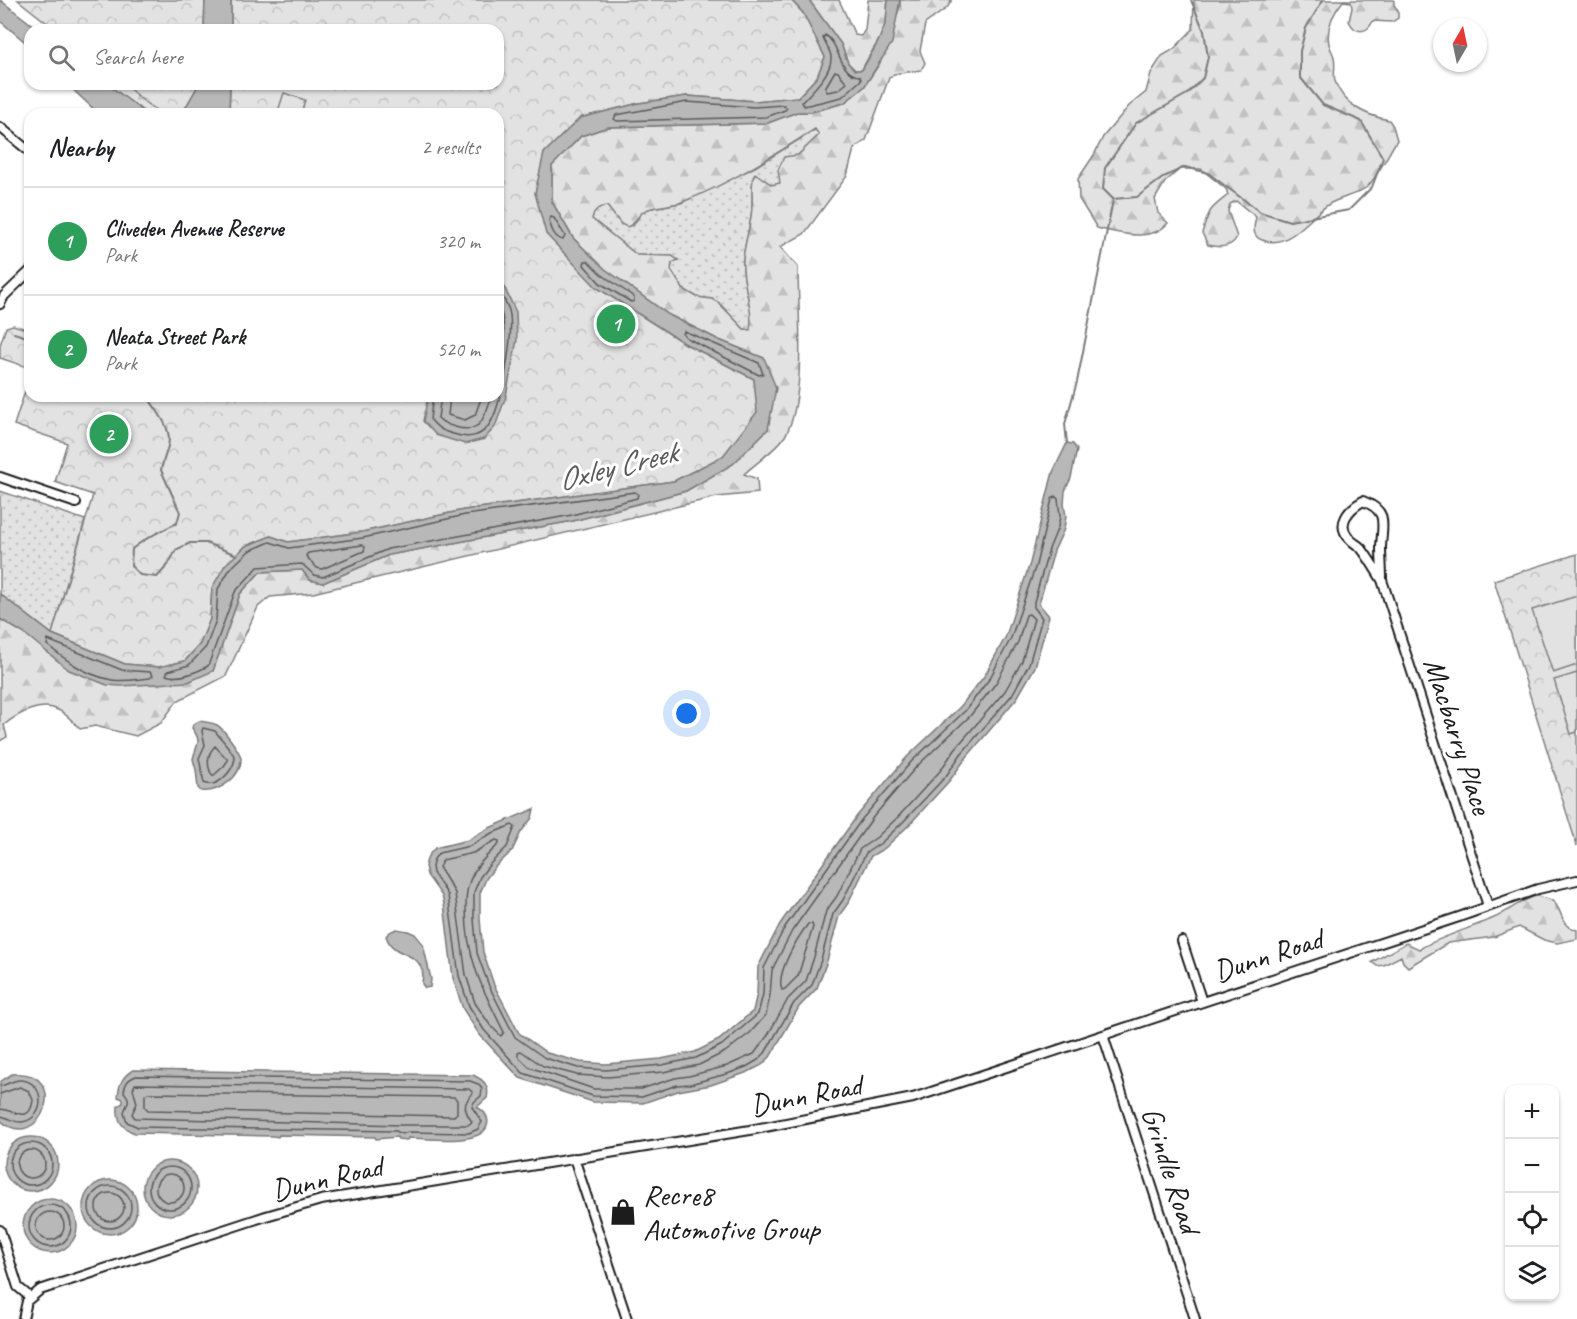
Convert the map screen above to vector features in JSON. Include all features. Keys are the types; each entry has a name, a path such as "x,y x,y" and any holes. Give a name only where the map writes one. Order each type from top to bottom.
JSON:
{"street":[{"path":"0,127 24,147"},
{"path":"0,304 2,295 24,277"},
{"path":"0,477 76,503"},
{"name":"Macbarry Place","path":"1382,580 1384,527 1382,515 1374,505 1363,501 1352,507 1346,515 1344,527 1348,538 1358,545 1382,580 1488,906"},
{"name":"Dunn Road","path":"30,1297 46,1288 298,1206 376,1190 750,1130 913,1098 1538,888 1577,880"},
{"path":"1182,941 1202,1002"},
{"name":"Grindle Road","path":"1103,1035 1195,1319"},
{"path":"574,1158 627,1319"},
{"path":"0,1230 18,1287 30,1297 23,1319"}],"green space":[{"path":"18,0 205,0 204,24 48,24"},
{"path":"231,0 791,0 803,13 825,57 817,77 798,97 755,101 687,96 639,103 580,118 535,193 596,287 684,343 754,379 758,412 723,456 674,481 464,510 362,532 288,542 271,536 246,546 212,588 210,619 200,644 185,661 159,667 125,664 52,634 93,495 55,482 67,443 14,425 24,394 24,402 504,402 504,108 229,108 230,90 504,90 504,24 231,24"},
{"path":"809,0 839,0 855,35 861,36 865,30 868,0 888,0 882,33 862,70 855,70 848,63 841,44"},
{"path":"900,0 952,0 947,8 925,24 920,51 925,63 921,70 894,74 889,78 866,140 854,149 847,176 804,234 780,247 798,267 799,378 792,420 785,436 744,474 757,479 758,493 717,497 313,593 270,597 258,607 226,676 177,701 161,723 136,736 95,726 80,729 61,711 44,707 29,710 9,721 4,725 7,737 0,741 0,619 25,634 213,671 240,594 260,572 302,570 310,580 323,583 389,555 573,521 686,491 733,464 768,429 764,358 719,340 669,315 605,269 573,238 552,202 552,166 581,136 608,127 768,123 797,112 811,112 844,103 864,87 880,63 900,6","holes":["815,129 819,135 798,155 784,157 778,170 780,183 772,185 755,173 753,177 752,212 743,261 751,321 750,330 744,329 718,302 697,297 683,289 671,270 672,263 678,260 672,256 637,255 592,219 597,210 607,206 621,224 627,227 646,210 682,202 717,187"]},
{"path":"1194,0 1394,0 1394,5 1398,10 1398,18 1392,22 1373,21 1368,28 1361,31 1354,28 1349,21 1351,2 1343,1 1331,21 1328,38 1335,60 1335,81 1344,97 1364,112 1389,120 1397,140 1379,172 1367,187 1329,204 1298,231 1281,240 1272,242 1256,236 1254,230 1256,217 1236,201 1230,204 1228,211 1237,237 1231,244 1224,247 1208,245 1202,233 1207,219 1211,210 1228,195 1226,189 1201,169 1180,169 1165,182 1155,199 1158,213 1168,223 1153,233 1134,235 1097,228 1079,199 1078,179 1103,137 1129,106 1146,92 1151,73 1162,56 1174,49 1193,29"},
{"path":"115,90 195,90 182,108 139,108"},
{"path":"131,90 196,90 185,108 153,108"},
{"path":"284,93 305,100 303,108 279,108"},
{"path":"816,129 819,135 798,155 780,183 772,185 755,174 753,178 752,212 743,261 751,312 751,330 744,329 718,302 697,297 683,289 671,270 672,263 678,260 672,256 637,255 592,219 597,210 607,206 621,224 633,226 646,209 681,203 755,167"},
{"path":"13,325 24,328 24,366 0,358 0,345 6,327"},
{"path":"0,491 85,520 52,634 0,594"},
{"path":"1577,554 1577,846 1494,580"},
{"path":"1577,596 1577,665 1553,673 1532,610"},
{"path":"1577,673 1577,732 1571,734 1554,680"},
{"path":"1536,896 1549,899 1555,904 1567,926 1577,930 1577,939 1557,943 1544,940 1519,927 1494,937 1448,943 1408,967 1401,956 1384,965 1377,966 1372,962 1406,943 1419,949 1494,918"}],"water":[{"path":"0,0 31,24 24,24 24,41 0,21"},
{"path":"205,0 231,0 231,24 204,24"},
{"name":"Oxley Creek","path":"791,0 809,0 841,44 848,63 855,70 862,70 886,22 888,0 900,0 892,43 864,87 844,103 811,112 797,112 768,123 608,127 581,136 552,166 552,202 573,238 605,269 669,315 719,340 764,358 776,388 768,429 733,464 686,491 573,521 389,555 323,583 310,580 302,570 260,572 240,594 213,671 188,682 107,685 69,670 25,634 0,619 0,594 52,634 125,664 159,667 185,661 200,644 210,619 212,588 225,565 246,546 271,536 288,542 362,532 464,510 674,481 723,456 757,412 754,379 684,343 596,287 546,234 535,193 544,153 580,118 639,103 687,96 755,101 798,97 817,77 825,57 803,13"},
{"path":"73,90 115,90 139,108 93,108"},
{"path":"196,90 230,90 229,108 185,108"},
{"path":"504,288 516,312 517,340 504,402"},
{"path":"427,402 504,402 495,427 484,439 465,444 436,435 423,421"},
{"path":"1067,443 1073,444 1077,450 1071,478 1065,491 1064,529 1054,551 1039,604 1049,616 1035,667 1017,698 950,780 908,826 885,848 871,856 848,903 839,916 817,988 799,1007 770,1057 762,1065 748,1072 711,1085 678,1091 643,1103 593,1102 520,1078 479,1034 463,1009 453,978 442,896 427,875 425,866 428,856 435,848 468,840 487,829 534,809 532,818 521,832 512,851 486,879 480,893 480,919 483,952 494,985 519,1033 547,1053 580,1062 606,1064 661,1059 695,1052 719,1040 753,1011 757,993 758,967 780,924 857,816 907,757 960,707 985,675 1006,636 1030,563 1053,472"},
{"path":"199,721 213,723 220,727 241,756 240,766 233,778 214,790 201,791 198,788 193,759 198,740 192,728"},
{"path":"396,929 415,934 423,944 431,979 430,987 425,988 422,984 422,970 415,959 389,943 386,936"},
{"path":"133,1070 473,1075 483,1081 487,1087 487,1098 477,1107 486,1115 488,1123 483,1132 475,1136 452,1140 135,1133 123,1126 118,1111 118,1106 123,1103 123,1099 118,1097 121,1084 124,1077"},
{"path":"12,1074 31,1076 42,1084 46,1096 44,1109 38,1120 27,1128 15,1128 0,1120 0,1082"},
{"path":"26,1137 36,1137 46,1141 54,1149 58,1164 54,1179 46,1187 36,1191 26,1191 16,1187 8,1179 4,1169 4,1159 8,1149 16,1141"},
{"path":"165,1161 175,1161 185,1165 193,1173 197,1188 193,1203 185,1211 175,1215 165,1215 155,1211 147,1203 143,1193 143,1183 147,1173 155,1165"},
{"path":"105,1180 115,1180 125,1184 133,1192 137,1207 133,1222 125,1230 115,1234 105,1234 95,1230 87,1222 83,1212 83,1202 87,1192 95,1184"},
{"path":"45,1199 55,1199 65,1203 73,1211 77,1226 73,1241 65,1249 55,1253 45,1253 35,1249 27,1241 23,1231 23,1221 27,1211 35,1203"}],"waterway":[{"path":"1191,0 1204,31 1208,57 1203,78 1187,94 1136,123 1105,168 1103,189 1113,199 1137,197 1164,177 1185,167 1208,173 1260,212 1290,221 1349,210 1372,187 1383,158 1361,121 1323,105 1300,77 1300,51 1306,28 1323,0"},
{"path":"1067,443 1065,424 1077,382 1113,200"},
{"path":"14,333 24,336"},
{"path":"151,402 163,420 168,433 168,446 161,470 180,512 177,523 132,549 131,566 140,575 157,577 168,565 176,550 190,543 206,543 237,555"}],"place":[{"name":"Cliveden Avenue Reserve","path":"616,324"},
{"name":"Neata Street Park","path":"109,434"},
{"name":"Recre8 Automotive Group","path":"623,1212"}]}
